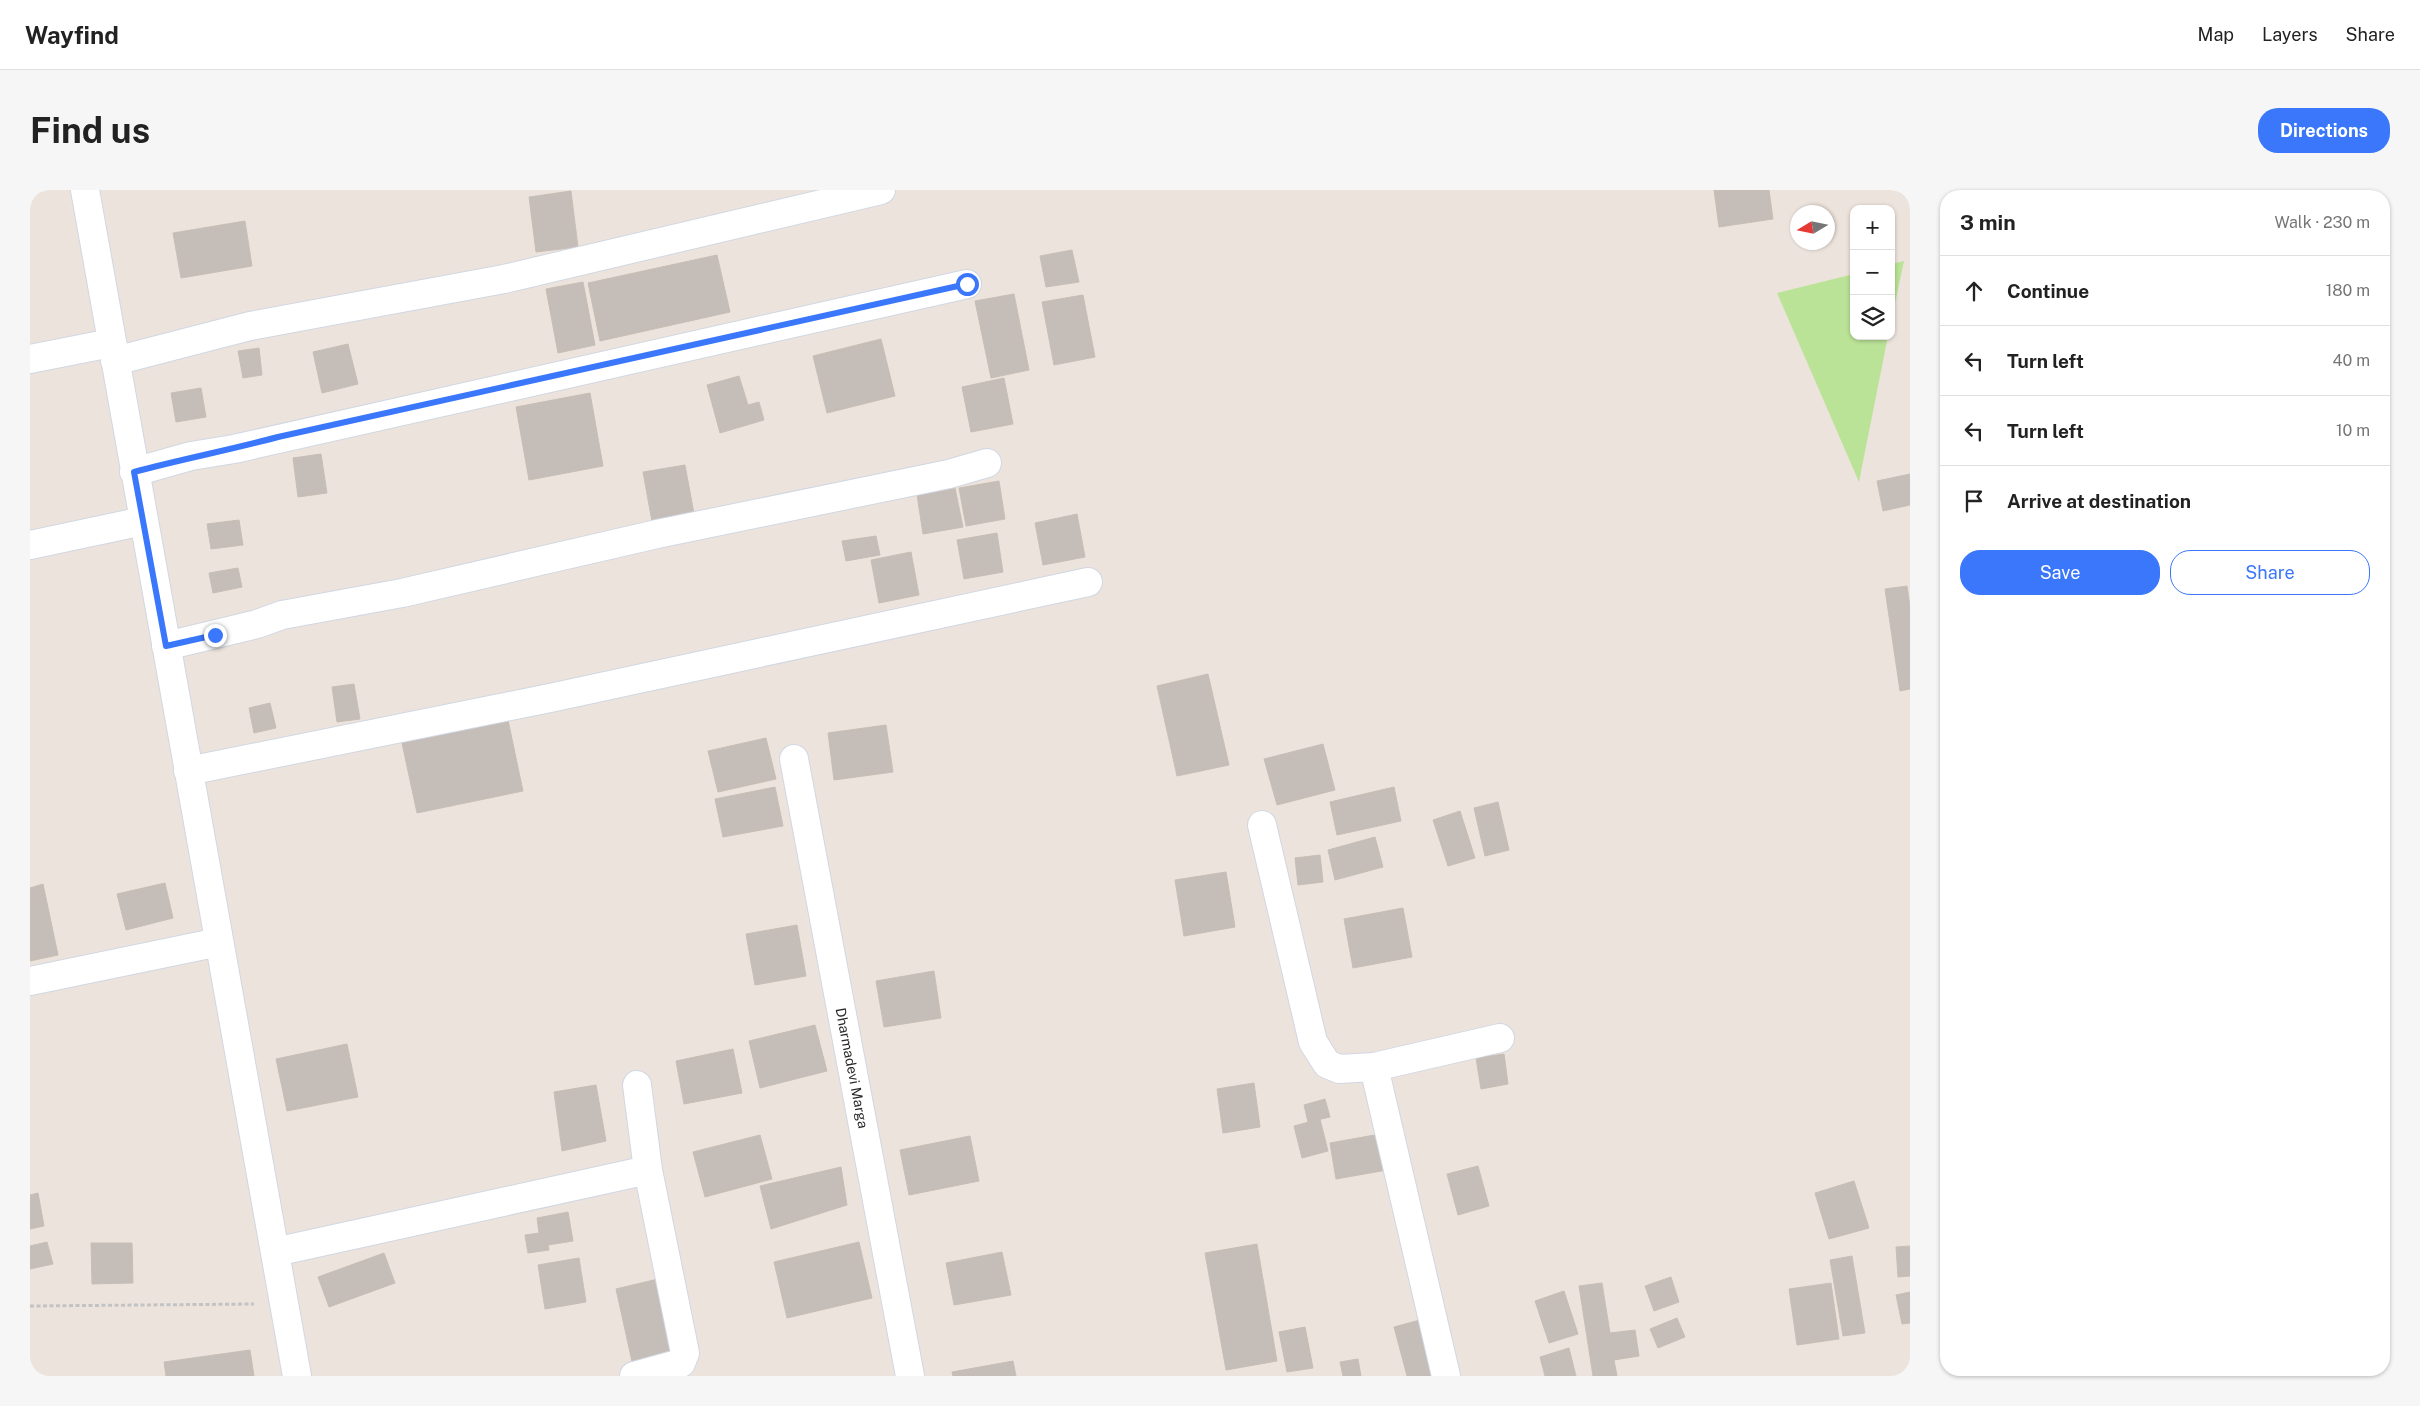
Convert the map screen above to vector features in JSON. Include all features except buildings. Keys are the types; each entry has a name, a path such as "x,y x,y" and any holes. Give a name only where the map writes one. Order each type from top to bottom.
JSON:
{"street":[{"path":"85,190 134,472 298,1376"},
{"path":"30,360 113,352 504,278 881,190"},
{"path":"134,472 191,456 234,449 278,437 967,284"},
{"path":"166,646 257,624 282,614 402,594 658,534 939,476 987,463"},
{"path":"30,545 143,521"},
{"path":"188,771 550,698 1088,582"},
{"name":"Dharmadevi Marga","path":"794,759 910,1376"},
{"path":"1262,825 1313,1042 1327,1064 1339,1069 1374,1067 1500,1038"},
{"path":"30,981 219,942"},
{"path":"1374,1067 1446,1376"},
{"path":"634,1376 681,1363 685,1356 648,1170 637,1085"},
{"path":"275,1252 648,1170"}],"path":[{"path":"30,1306 284,1304"}],"green space":[{"path":"1904,261 1895,303 1895,295 1895,263"},
{"path":"1850,275 1850,340 1887,340 1859,482 1777,293"}],"route":[{"path":"215,635 166,646 134,472 191,456 234,449 278,437 314,431 967,284"}]}
